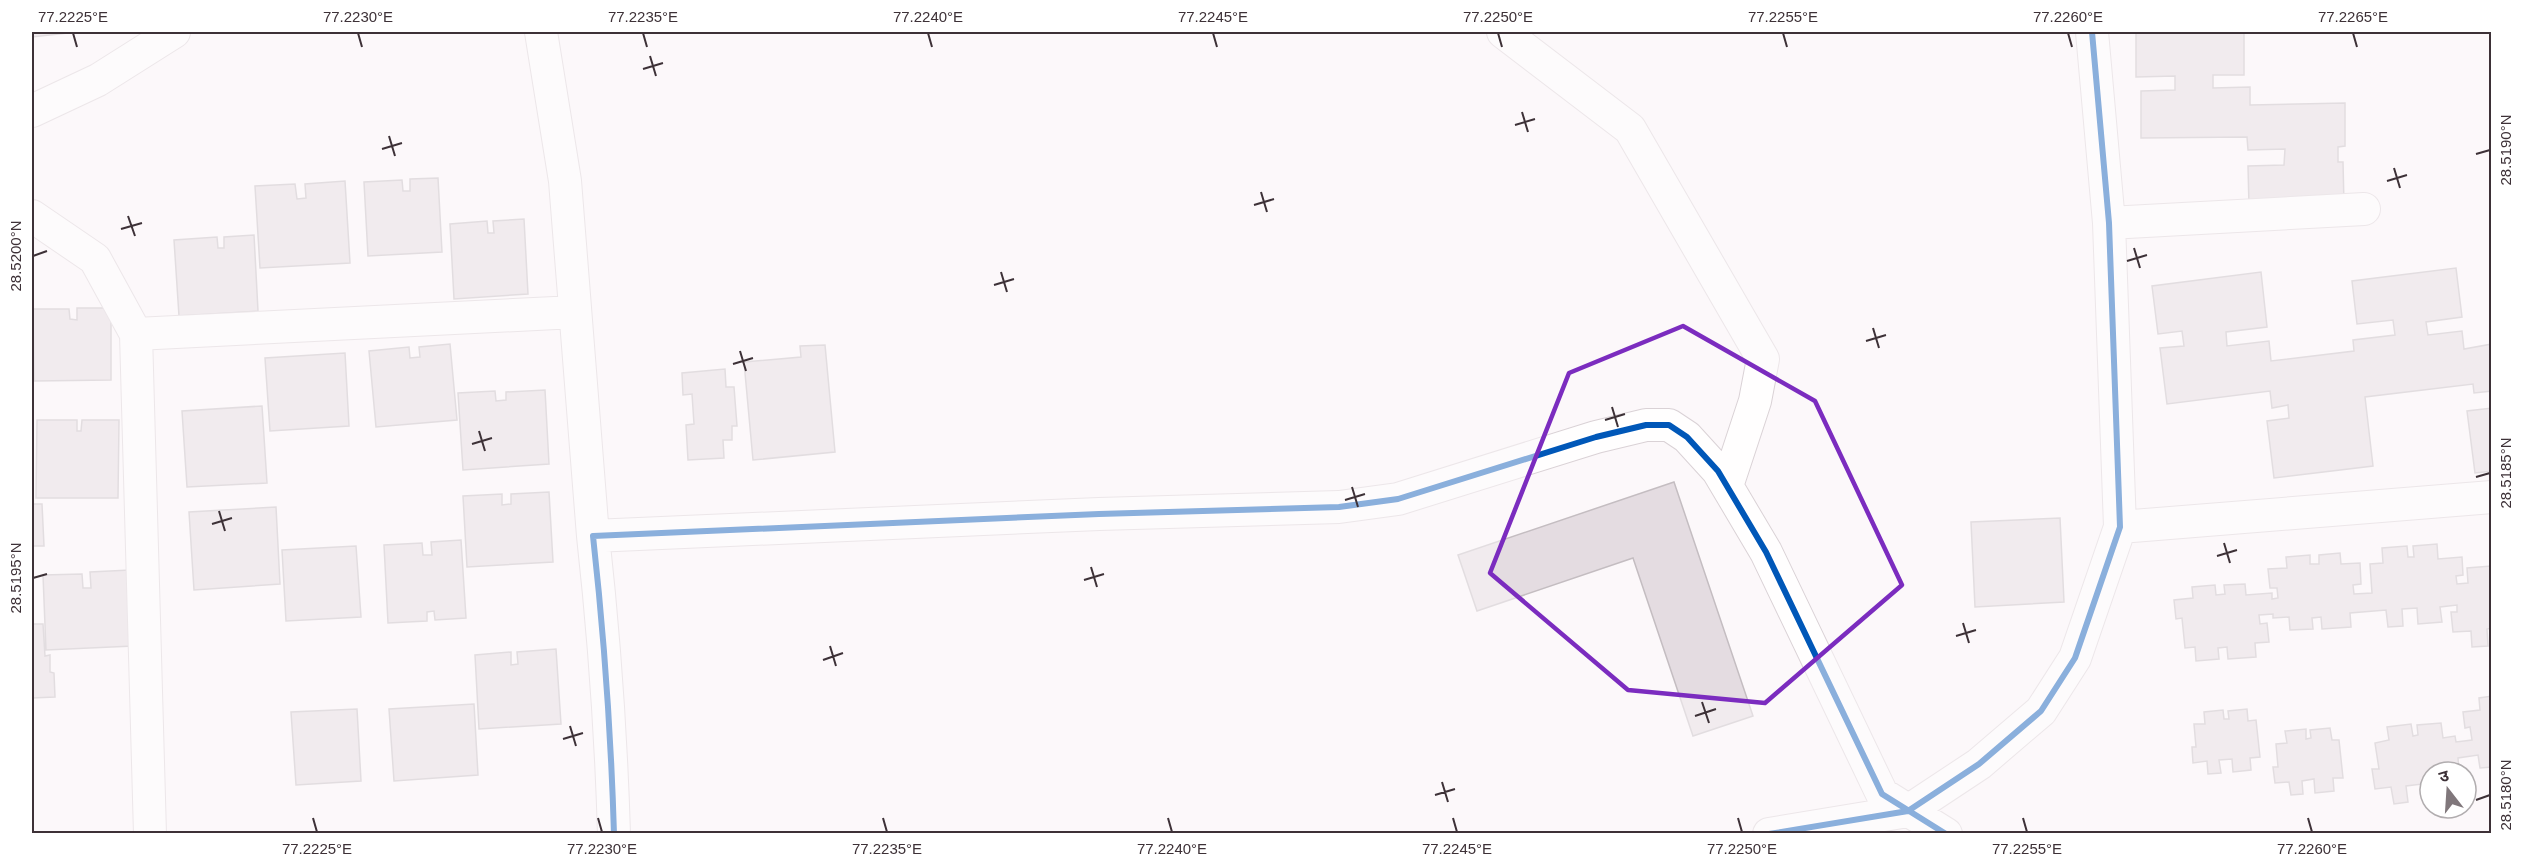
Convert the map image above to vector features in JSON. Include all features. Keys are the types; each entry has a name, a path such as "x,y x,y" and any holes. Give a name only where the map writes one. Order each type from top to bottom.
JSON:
{"street":[{"path":"32,111 98,80 174,32"},
{"path":"541,32 565,181 593,536 603,631 614,834"},
{"path":"1503,32 1630,129 1763,359 1755,400 1727,486"},
{"path":"1769,834 1908,811 1979,764 2041,711 2075,658 2120,527 2109,223 2092,32"},
{"path":"2109,223 2364,209"},
{"path":"32,216 95,259 136,334 150,834"},
{"path":"136,334 575,312"},
{"path":"593,536 1087,514 1339,507 1398,500 1596,437 1646,425 1669,425 1687,437 1718,471 1766,552 1882,794 1946,834"},
{"path":"2120,527 2492,497"}],"highlighted area":[{"path":"1683,326 1815,401 1902,585 1765,703 1628,690 1490,573 1569,373"}],"building":[{"path":"32,32 77,32 32,37"},
{"path":"2136,32 2244,32 2244,75 2213,75 2213,88 2250,87 2250,105 2345,103 2345,146 2338,147 2338,162 2343,162 2344,205 2249,206 2248,166 2284,165 2285,149 2248,150 2247,137 2141,138 2141,91 2175,90 2175,76 2136,77"},
{"path":"438,178 442,252 368,256 364,182 402,180 403,191 410,191 410,179"},
{"path":"345,181 350,263 260,268 255,186 295,184 297,199 306,198 305,184"},
{"path":"524,219 528,294 454,299 450,224 487,221 488,233 494,233 493,221"},
{"path":"254,235 258,311 179,316 174,240 217,237 218,248 224,248 224,237"},
{"path":"2456,268 2462,317 2426,322 2428,335 2462,331 2464,349 2492,344 2492,391 2474,393 2473,384 2365,397 2373,466 2274,478 2267,421 2289,418 2288,405 2272,408 2270,391 2167,404 2160,348 2184,346 2182,331 2158,334 2152,286 2261,272 2267,327 2226,332 2227,346 2269,341 2271,361 2354,351 2353,340 2395,335 2393,320 2357,324 2352,281"},
{"path":"77,308 111,308 111,380 34,381 33,309 69,309 70,319 77,320"},
{"path":"450,344 457,420 376,427 369,351 409,347 410,358 420,357 419,347"},
{"path":"825,345 835,452 753,460 744,362 801,357 800,346"},
{"path":"345,353 349,426 270,431 265,358"},
{"path":"725,369 726,387 734,387 737,426 732,426 732,440 723,440 724,458 688,460 686,425 694,424 692,394 683,395 682,373"},
{"path":"545,390 549,464 463,470 458,393 495,391 496,401 506,400 506,392"},
{"path":"262,406 267,483 187,487 182,411"},
{"path":"2492,408 2492,471 2475,473 2467,411"},
{"path":"37,420 77,420 77,431 81,431 82,420 119,420 118,498 36,498"},
{"path":"1674,482 1753,716 1693,736 1633,558 1477,611 1458,555"},
{"path":"549,492 553,562 467,567 463,496 502,494 502,505 511,504 511,494"},
{"path":"32,504 42,504 44,546 32,546"},
{"path":"276,507 280,584 194,590 189,512"},
{"path":"2060,518 2064,602 1975,607 1971,522"},
{"path":"461,540 466,618 435,620 434,611 427,612 427,621 388,623 384,545 422,543 423,555 432,555 431,542"},
{"path":"2437,544 2438,559 2462,557 2463,575 2456,576 2457,584 2468,583 2467,568 2491,566 2492,628 2487,629 2488,646 2472,647 2471,631 2453,632 2451,612 2457,612 2457,605 2440,607 2442,622 2418,624 2417,608 2402,609 2403,626 2388,627 2386,610 2350,613 2351,627 2322,629 2321,617 2312,618 2313,629 2290,630 2289,617 2273,618 2273,614 2259,615 2260,624 2267,623 2269,642 2255,643 2256,657 2228,659 2227,647 2218,648 2219,659 2196,661 2195,647 2185,648 2182,618 2176,619 2174,600 2193,598 2192,587 2215,585 2216,595 2225,594 2224,585 2245,584 2246,595 2272,593 2272,599 2278,598 2277,588 2270,588 2268,569 2287,568 2286,557 2310,555 2310,564 2319,564 2319,555 2340,553 2341,564 2360,563 2361,584 2353,585 2354,594 2372,593 2370,564 2383,563 2382,548 2407,546 2408,557 2414,557 2413,546"},
{"path":"356,546 361,617 286,621 282,550"},
{"path":"130,570 133,646 46,650 43,575 82,574 83,588 91,588 90,572"},
{"path":"32,624 43,624 45,656 50,655 50,672 54,673 55,697 32,698"},
{"path":"556,649 561,724 479,729 475,655 511,652 511,665 518,664 517,652"},
{"path":"2492,696 2492,767 2480,768 2478,755 2458,758 2458,760 2418,760 2418,784 2406,786 2408,802 2394,804 2391,787 2375,789 2372,769 2379,769 2375,743 2389,740 2387,727 2411,724 2413,736 2418,735 2417,725 2441,723 2443,738 2455,736 2456,742 2472,740 2470,727 2465,728 2463,712 2480,710 2479,698"},
{"path":"474,704 478,775 394,781 389,709"},
{"path":"357,709 361,781 296,785 291,712"},
{"path":"2247,709 2248,721 2256,720 2260,757 2250,758 2251,770 2233,772 2232,759 2219,760 2221,773 2208,774 2207,761 2193,763 2192,747 2196,747 2194,724 2205,724 2204,712 2223,710 2224,719 2229,719 2228,711"},
{"path":"2330,728 2332,740 2339,740 2343,778 2333,778 2334,791 2315,793 2314,779 2302,781 2303,794 2291,795 2289,782 2275,783 2273,767 2278,767 2276,744 2287,743 2285,731 2306,729 2306,739 2311,738 2310,730"}],"cycle path":[{"path":"1769,834 1908,811 1979,764 2041,711 2075,658 2120,527 2109,223 2092,32"},
{"path":"614,834 606,685 593,536 1099,514 1339,507 1398,499 1596,437 1646,425 1669,425 1687,437 1718,471 1766,552 1882,794 1946,834"}]}
